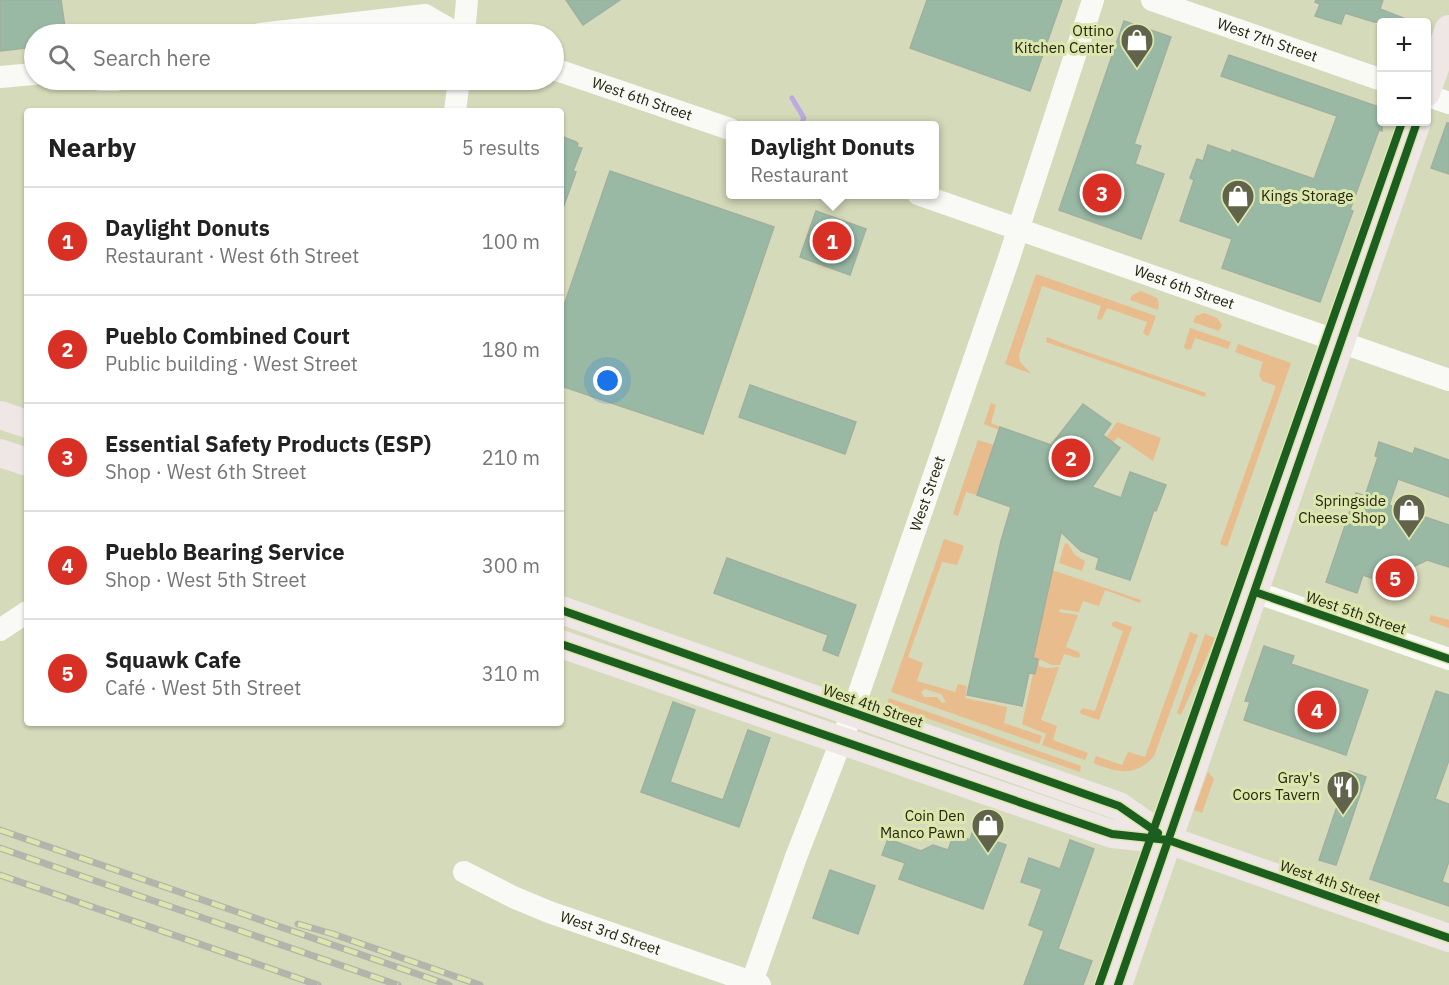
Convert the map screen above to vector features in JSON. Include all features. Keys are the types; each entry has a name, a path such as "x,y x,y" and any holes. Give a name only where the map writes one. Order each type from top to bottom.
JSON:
{"main road":[{"path":"1431,80 1449,29"},
{"path":"1118,985 1416,126"},
{"path":"0,415 24,423"},
{"path":"0,439 24,444"},
{"path":"0,453 24,461"},
{"name":"West 4th Street","path":"564,611 1119,806 1168,840"},
{"name":"West 4th Street","path":"564,645 1112,834 1168,840 1449,938"}],"street":[{"path":"466,24 467,0"},
{"name":"West Street","path":"756,984 796,857 852,713 1018,229 1093,0"},
{"name":"West 7th Street","path":"1152,0 1377,78"},
{"path":"347,24 425,15 441,24"},
{"name":"West 6th Street","path":"564,72 726,128"},
{"path":"0,77 24,75"},
{"path":"455,108 458,90"},
{"path":"1431,96 1449,103"},
{"name":"West 6th Street","path":"930,199 1449,380"},
{"name":"West 5th Street","path":"1255,592 1449,659"},
{"path":"0,630 24,614"},
{"name":"West 3rd Street","path":"464,872 549,912 756,984"}],"shaded area":[{"path":"1036,274 1156,316 1149,335 1143,333 1147,322 1107,308 1102,319 1099,320 1097,318 1101,306 1042,286 1019,355 1020,362 1032,374 1005,364"},
{"path":"1141,291 1157,298 1158,310 1130,300 1132,295"},
{"path":"1204,313 1217,318 1222,325 1219,331 1193,322 1196,316"},
{"path":"1190,328 1231,342 1228,349 1195,338 1191,349 1187,350 1184,347"},
{"path":"1047,337 1206,393 1205,397 1046,342"},
{"path":"1238,344 1291,363 1227,547 1220,544 1276,386 1262,381 1259,375 1263,362 1235,352"},
{"path":"991,403 996,405 991,423 1000,427 999,430 984,424"},
{"path":"1117,422 1161,438 1153,461 1118,437 1112,443 1106,438"},
{"path":"978,440 994,445 977,495 966,492 958,516 953,514"},
{"path":"944,539 962,545 964,547 957,565 942,562 908,657 923,663 917,681 955,692 958,684 967,686 965,698 1007,707 1004,723 1042,736 1039,744 891,692","holes":["925,689 941,694 946,702 942,703 937,697 924,697 921,692"]},
{"path":"1065,543 1075,555 1085,561 1082,571 1059,563"},
{"path":"1052,570 1141,600 1140,603 1105,590 1099,606 1083,601 1079,612 1060,609 1059,612 1078,615 1066,647 1079,652 1080,656 1078,658 1064,654 1060,665 1039,661 1039,666 1042,667 1059,667 1041,720 1057,726 1053,740 1088,753 1085,760 1042,745 1046,734 1022,724 1038,659 1033,658"},
{"path":"1431,615 1449,620 1449,628 1429,621"},
{"path":"1115,621 1132,627 1099,720 1081,714 1080,711 1083,708 1095,711 1123,631 1112,626"},
{"path":"1190,632 1198,635 1154,756 1140,768 1125,771 1093,763 1096,756 1122,765 1128,752 1145,757"},
{"path":"1205,634 1215,638 1181,715 1177,713"},
{"path":"889,698 1081,766 1080,772 887,704"},
{"path":"1208,772 1214,779 1202,813 1194,810"}],"building":[{"path":"0,0 61,0 65,24 24,24 24,48 0,51"},
{"path":"566,0 620,0 583,25"},
{"path":"927,0 1062,0 1030,91 910,48"},
{"path":"1316,0 1383,0 1380,9 1403,18 1377,18 1377,22 1374,22 1345,13 1341,24 1315,16 1320,4 1315,2"},
{"path":"1124,21 1171,37 1134,144 1141,146 1135,164 1164,174 1141,239 1059,210"},
{"path":"1229,55 1377,106 1377,126 1382,126 1382,131 1379,130 1320,302 1222,268 1232,239 1180,221 1194,180 1190,178 1197,159 1203,161 1208,145 1231,153 1232,150 1314,179 1337,116 1221,76"},
{"path":"1447,123 1449,123 1449,174 1431,168"},
{"path":"564,137 576,142 577,147 582,148 573,171 576,172 564,205"},
{"path":"610,171 774,227 703,434 564,387 564,305"},
{"path":"816,211 866,229 850,275 800,257"},
{"path":"750,385 856,422 845,454 739,417"},
{"path":"1083,404 1111,424 1103,435 1120,448 1092,487 1121,498 1130,472 1166,485 1156,511 1154,510 1130,580 1096,569 1099,558 1081,551 1061,532 1033,658 1038,659 1035,674 1029,673 1022,706 967,695 1001,541 1011,507 977,495 1000,427 1051,445"},
{"path":"1379,442 1413,454 1415,448 1449,460 1449,497 1398,479 1389,505 1449,525 1449,567 1427,560 1413,567 1405,590 1363,575 1357,593 1326,582 1356,493 1365,496 1378,457 1375,456"},
{"path":"727,558 856,605 838,656 823,650 828,635 714,593"},
{"path":"1264,646 1294,656 1291,664 1368,690 1346,755 1244,720 1250,702 1245,701"},
{"path":"1436,691 1449,695 1449,760 1435,799 1449,804 1449,861 1442,882 1449,884 1449,906 1370,879"},
{"path":"673,702 695,710 670,782 723,800 748,730 770,738 739,827 641,792"},
{"name":"Gray's Coors Tavern","path":"1349,771 1366,777 1336,865 1319,860"},
{"path":"972,833 1006,845 983,909 899,879 905,863 882,855 888,839 921,851 933,845 948,850 954,834 970,840"},
{"path":"1070,840 1094,849 1058,949 1092,961 1083,985 1024,985 1044,931 1029,925 1042,889 1021,882 1029,858 1060,869"},
{"path":"830,870 875,886 858,934 813,918"}],"waterway":[{"path":"792,98 804,118 802,121"}],"railway":[{"path":"0,830 449,985"},
{"path":"0,848 398,985"},
{"path":"0,875 318,985"},
{"path":"298,924 480,985"}],"cycle path":[{"path":"1099,985 1401,126"},
{"path":"1118,985 1416,126"},
{"path":"1255,592 1449,659"},
{"path":"564,611 1119,806 1158,833"},
{"path":"564,645 1112,834 1168,840 1449,938"}],"place":[{"name":"Ottino Kitchen Center","path":"1137,69"},
{"name":"Essential Safety Products (ESP)","path":"1102,193"},
{"name":"Kings Storage","path":"1238,225"},
{"name":"Daylight Donuts","path":"832,241"},
{"name":"Pueblo Combined Court","path":"1071,458"},
{"name":"Springside Cheese Shop","path":"1409,539"},
{"name":"Squawk Cafe","path":"1395,578"},
{"name":"Pueblo Bearing Service","path":"1317,710"},
{"name":"Gray's Coors Tavern","path":"1343,816"},
{"name":"Coin Den Manco Pawn","path":"988,854"}]}
